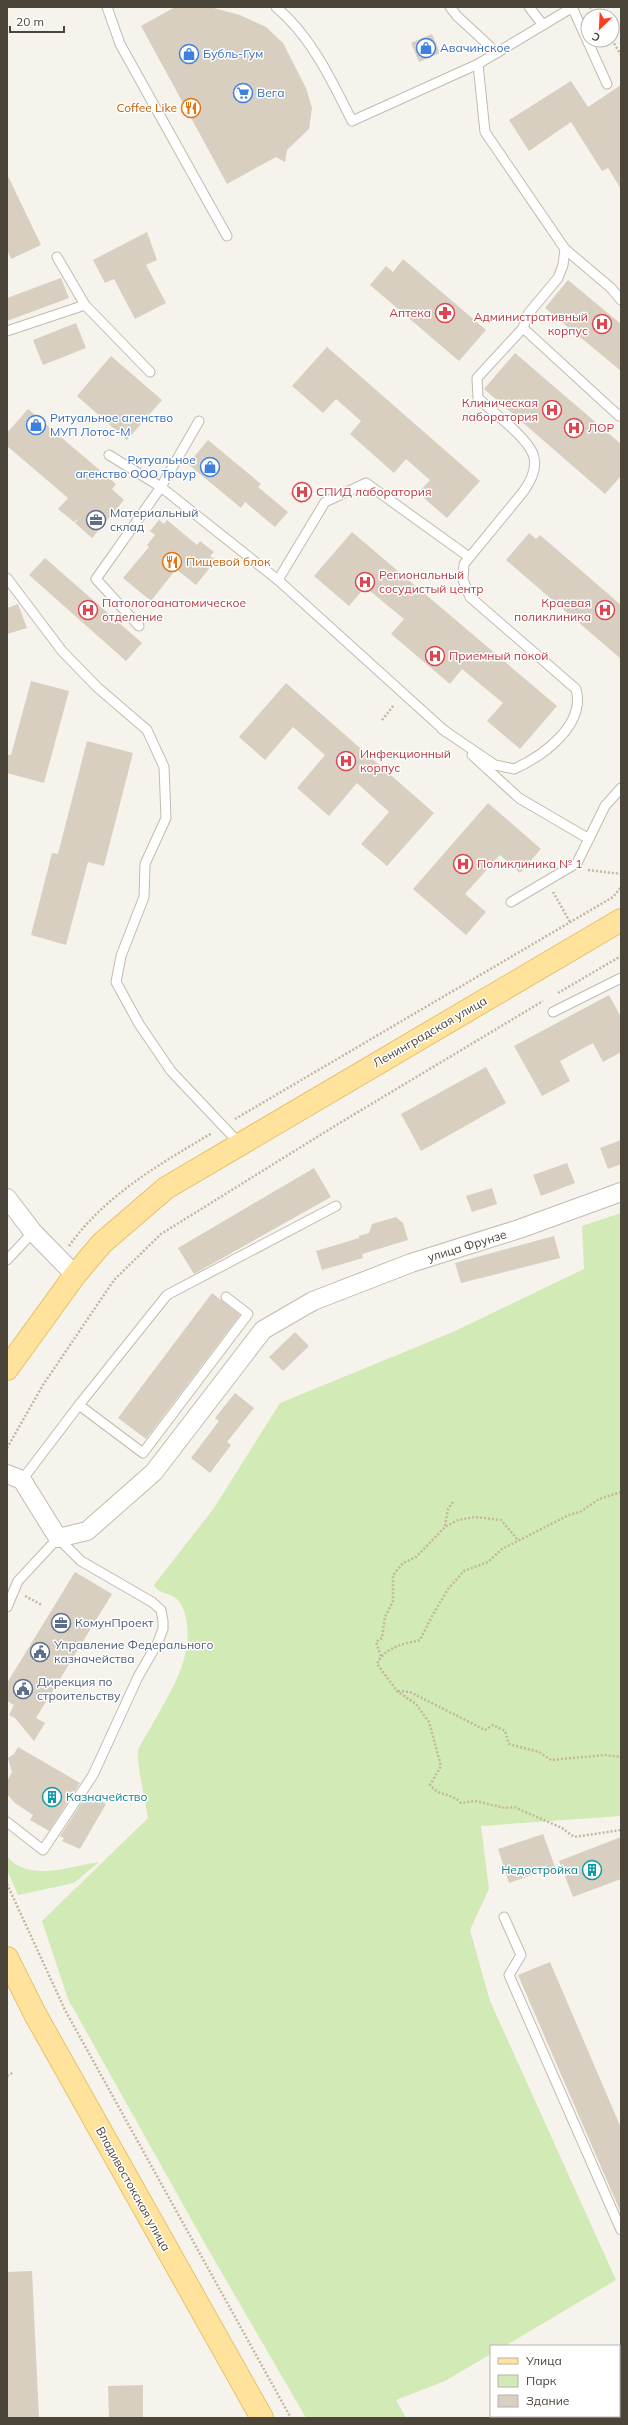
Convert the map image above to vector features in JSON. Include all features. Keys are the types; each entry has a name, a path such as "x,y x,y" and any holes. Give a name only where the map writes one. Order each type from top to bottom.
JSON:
{"main road":[{"name":"Ленинградская улица","path":"7,1369 75,1275 102,1243 156,1196 239,1144 621,920"},
{"name":"Владивостокская улица","path":"7,1958 35,2014 262,2418"}],"street":[{"name":"улица Фрунзе","path":"58,1538 86,1531 154,1472 263,1330 313,1302 411,1263 505,1234 621,1192"},
{"path":"7,1198 33,1232 75,1275"},
{"path":"15,1477 58,1538"}],"lane":[{"path":"107,7 120,44 227,236"},
{"path":"276,7 288,17 324,67 352,121 478,64 572,7 607,84"},
{"path":"450,7 457,16 497,53"},
{"path":"529,7 543,25"},
{"path":"478,64 485,132 565,248 611,288 621,300"},
{"path":"442,729 495,765 514,769 536,757 554,743 569,726 578,705 576,689 470,598 466,592 462,573 469,557 531,481 534,469 533,454 521,438 478,398 476,388 477,378 523,328 528,314 558,278 564,265 565,248"},
{"path":"57,257 85,305 150,372"},
{"path":"7,331 85,305"},
{"path":"523,328 620,416 621,414"},
{"path":"139,626 96,579 161,486 199,421"},
{"path":"109,455 161,486 278,580 519,798 589,839"},
{"path":"278,580 325,502 366,483 469,557"},
{"path":"7,578 62,651 97,687 147,730 164,767 166,818 145,864 144,897 121,956 116,982 139,1024 171,1071 239,1144"},
{"path":"511,902 577,863 605,806 621,788"},
{"path":"553,1012 621,978"},
{"path":"15,1477 79,1405 167,1295 336,1206"},
{"path":"7,1260 33,1232"},
{"path":"79,1405 143,1453 248,1314 226,1298"},
{"path":"7,1607 18,1581 58,1538 81,1561 152,1602 161,1610 163,1629 138,1677 93,1775 43,1850 7,1822"},
{"path":"504,1917 521,1955 509,1975 621,2230"}],"path":[{"path":"382,720 394,705"},
{"path":"587,869 621,874"},
{"path":"547,881 570,922"},
{"path":"552,996 621,956"},
{"path":"7,1448 43,1385 114,1280 161,1234 338,1124 545,1000"},
{"path":"621,1492 599,1498 580,1512 569,1514 502,1549 488,1562 464,1571 448,1589 420,1640 396,1647 381,1656 377,1664 397,1691 416,1704 428,1722 441,1766 430,1785 438,1794 456,1797 461,1803 475,1801 505,1808 514,1806 562,1828 574,1837 621,1830"},
{"path":"445,1527 448,1508 453,1502"},
{"path":"381,1656 376,1642 382,1638 385,1617 393,1601 393,1575 402,1563 416,1557 445,1527 458,1520 475,1517 501,1520 518,1540"},
{"path":"21,1594 42,1604"},
{"path":"397,1691 410,1692 485,1730 493,1725 505,1731 509,1744 539,1752 551,1760 605,1755 621,1757"},
{"path":"7,1884 65,2010 291,2418"},
{"path":"7,2076 14,2072"}],"green space":[{"path":"621,1213 621,1816 481,1826 489,1889 470,1930 490,2001 616,2280 507,2345 490,2345 490,2355 445,2381 396,2400 406,2418 306,2418 204,2242 68,1999 42,1921 148,1818 140,1773 138,1751 173,1687 184,1659 187,1644 187,1629 185,1614 182,1606 174,1597 160,1591 154,1585 214,1508 280,1403 453,1332 584,1269 582,1226"},
{"path":"7,1856 16,1864 26,1869 38,1871 50,1871 99,1862 74,1883 18,1895 7,1870"}],"building":[{"name":"Вега","path":"175,7 210,7 240,15 266,27 283,43 306,88 312,108 309,129 287,150 285,162 276,157 227,184 141,26"},
{"name":"Авачинское","path":"432,34 440,53 419,62 411,43"},
{"path":"571,81 588,107 621,85 621,189 608,168 602,171 571,122 529,151 509,120"},
{"path":"7,174 41,245 11,259 7,250"},
{"path":"147,232 157,260 146,265 166,303 135,319 114,279 105,283 93,260"},
{"path":"403,259 486,330 459,361 370,285 386,266 393,272"},
{"path":"61,278 69,298 7,321 7,298"},
{"path":"568,280 621,324 621,371 545,308"},
{"path":"76,323 86,348 43,365 33,340"},
{"path":"327,347 480,481 447,518 418,493 430,480 406,459 394,473 350,434 361,421 336,399 323,413 292,386"},
{"path":"515,353 621,444 621,476 605,494 484,389"},
{"path":"111,356 162,400 127,440 77,396"},
{"path":"28,409 116,484 112,489 124,500 92,538 75,523 79,518 74,522 58,509 68,498 7,446 7,433"},
{"path":"208,440 261,484 258,487 288,512 275,527 245,502 241,508 188,464"},
{"path":"302,481 313,491 301,504 290,494"},
{"path":"159,520 164,524 167,520 197,545 200,541 214,552 210,556 216,560 196,585 176,569 151,601 123,578 149,547 147,545 155,535 150,531"},
{"path":"352,532 557,706 520,749 487,721 503,703 462,669 450,684 391,634 404,619 365,587 349,606 314,576"},
{"path":"529,533 536,539 540,535 621,605 621,659 506,560"},
{"path":"45,558 142,643 126,661 29,575"},
{"path":"18,604 27,628 7,634 7,608"},
{"path":"31,681 69,691 44,783 7,773 7,755 11,755"},
{"path":"286,683 434,813 387,866 361,844 389,812 357,783 329,816 297,788 325,755 293,727 265,760 239,737"},
{"path":"87,741 133,753 104,866 88,862 66,945 31,935 52,853 58,854"},
{"name":"Поликлиника № 1","path":"488,803 541,849 520,873 500,855 465,894 486,912 466,935 413,889"},
{"path":"609,995 621,1017 621,1052 603,1062 593,1043 560,1061 570,1081 542,1096 514,1046"},
{"path":"486,1067 506,1103 421,1151 401,1114"},
{"path":"621,1140 621,1164 608,1169 600,1148"},
{"path":"567,1163 575,1183 541,1196 533,1175"},
{"path":"314,1168 331,1197 194,1274 178,1248"},
{"path":"492,1188 497,1204 472,1212 466,1196"},
{"path":"396,1217 403,1223 408,1240 362,1254 363,1258 322,1270 316,1251 359,1238 359,1236 369,1233 372,1224"},
{"path":"554,1236 560,1258 461,1283 455,1263"},
{"path":"212,1293 240,1315 146,1439 118,1418"},
{"path":"295,1332 309,1346 283,1371 269,1357"},
{"path":"235,1393 254,1408 227,1442 231,1445 210,1473 191,1458 219,1421 215,1418"},
{"path":"75,1572 112,1594 36,1718 45,1723 34,1741 15,1718 9,1715 14,1705 7,1701 7,1683"},
{"name":"Казначейство","path":"18,1747 80,1783 49,1831 30,1820 33,1815 15,1803 7,1794 7,1781 12,1772 8,1758 14,1754"},
{"path":"88,1793 106,1804 80,1849 62,1841 64,1838 60,1836"},
{"path":"543,1834 555,1867 509,1883 498,1849"},
{"name":"Недостройка","path":"621,1837 621,1879 573,1897 559,1861"},
{"path":"550,1962 621,2128 621,2213 518,1975"},
{"path":"32,2271 39,2418 7,2418 7,2272"},
{"path":"143,2385 143,2418 109,2418 108,2386"}],"place":[{"name":"Авачинское","path":"426,48"},
{"name":"Бубль-Гум","path":"189,54"},
{"name":"Вега","path":"243,93"},
{"name":"Coffee Like","path":"191,108"},
{"name":"Аптека","path":"445,313"},
{"name":"Административный корпус","path":"602,324"},
{"name":"Клиническая лаборатория","path":"552,410"},
{"name":"Ритуальное агенство МУП Лотос-М","path":"36,425"},
{"name":"ЛОР","path":"574,428"},
{"name":"Ритуальное агенство ООО Траур","path":"210,467"},
{"name":"СПИД лаборатория","path":"302,492"},
{"name":"Материальный склад","path":"96,520"},
{"name":"Пищевой блок","path":"172,562"},
{"name":"Региональный сосудистый центр","path":"365,582"},
{"name":"Патологоанатомическое отделение","path":"88,610"},
{"name":"Краевая поликлиника","path":"605,610"},
{"name":"Приемный покой","path":"435,656"},
{"name":"Инфекционный корпус","path":"346,761"},
{"name":"Поликлиника № 1","path":"463,864"},
{"name":"КомунПроект","path":"61,1623"},
{"name":"Управление Федерального казначейства","path":"40,1652"},
{"name":"Дирекция по строительству","path":"23,1689"},
{"name":"Казначейство","path":"52,1797"},
{"name":"Недостройка","path":"592,1870"}]}
